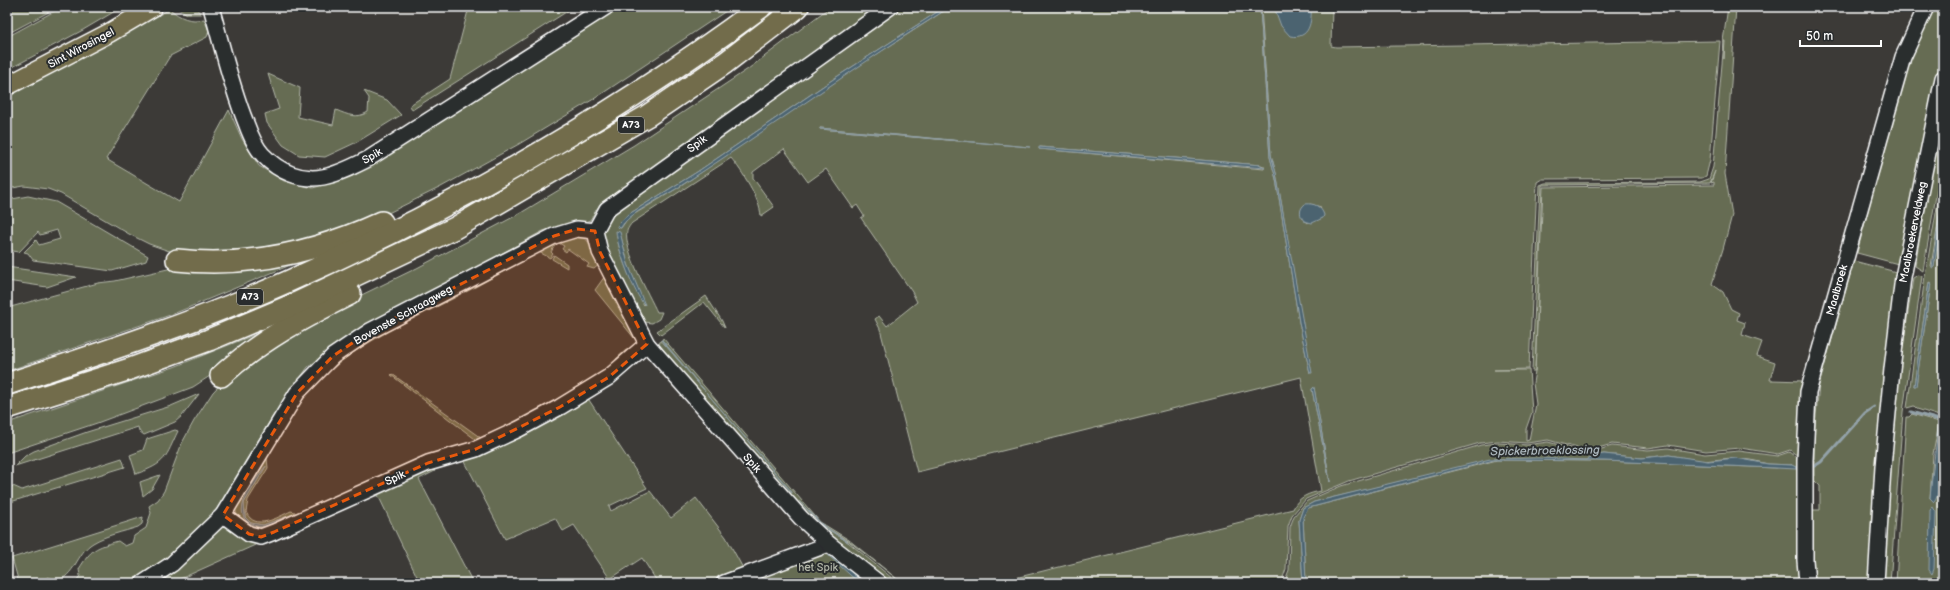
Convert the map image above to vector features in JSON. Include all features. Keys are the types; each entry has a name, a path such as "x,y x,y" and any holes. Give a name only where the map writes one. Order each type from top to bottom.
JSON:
{"highway":[{"name":"A73","path":"7,384 123,347 199,318 286,282 395,231 482,186 634,95 713,42 761,7"},
{"name":"A73","path":"7,408 130,369 209,340 304,300 455,228 647,116 725,62 798,7"},
{"name":"A73","path":"177,260 197,262 234,262 297,252 332,243 413,208 482,186"},
{"name":"A73","path":"221,376 264,342 294,322 429,251 455,228"}],"main road":[{"name":"Sint Wirosingel","path":"7,86 109,33 152,7"}],"street":[{"name":"Spik","path":"211,7 237,102 250,134 262,155 281,170 299,177 323,177 346,170 368,158 606,7"},
{"name":"Spik","path":"879,583 829,544 800,518 647,344 600,252 595,231 607,209 890,7"},
{"name":"Maalbroek","path":"1807,583 1805,560 1804,460 1808,392 1903,57 1926,7"},
{"name":"Maalbroekerveldweg","path":"1876,583 1883,467 1903,278 1943,78"},
{"name":"Bovenste Schraagweg","path":"143,583 172,564 223,515 240,483 297,393 333,356 370,331 554,236 577,229 595,231"},
{"name":"Spik","path":"223,515 249,534 261,537 274,532 428,463 476,449 519,429 560,407 609,377 647,344"},
{"path":"724,583 829,544"}],"highlighted area":[{"path":"577,229 595,231 600,252 647,344 609,377 560,407 476,449 428,463 261,537 249,534 223,515 297,393 333,356 370,331 554,236"}],"green space":[{"path":"7,7 58,7 7,34"},
{"path":"62,7 122,7 83,30 7,70 7,37"},
{"path":"176,7 195,7 201,14 187,14"},
{"path":"469,7 574,7 412,110 410,105 450,79"},
{"path":"617,7 732,7 597,97 519,144 441,187 372,221 283,251 178,254 149,244 129,234 61,194 48,189 24,186 7,189 7,94 102,46 170,9 178,15 190,20 204,19 209,31 207,37 170,56 106,159 179,202 229,110 242,139 259,166 284,181 313,188 355,175"},
{"path":"830,7 880,7 600,204 590,220 578,225 560,226 543,231 347,338 308,367 273,416 213,515 184,543 141,578 132,583 66,583 76,581 80,576 79,569 87,557 99,547 118,541 125,546 132,543 134,536 146,528 151,513 149,506 158,500 164,491 182,443 194,421 213,392 234,370 306,322 417,268 519,214 634,145 748,69"},
{"path":"897,7 945,7 835,78 697,172 629,214 617,227 621,228 628,218 681,186 860,65 950,7 1260,7 1270,157 1276,179 1299,322 1310,373 1276,173 1271,155 1261,7 1332,7 1331,46 1336,47 1720,41 1710,160 1706,176 1702,178 1542,179 1537,182 1529,369 1494,370 1529,370 1532,412 1526,429 1526,441 1529,440 1536,404 1533,383 1535,371 1532,371 1540,185 1545,183 1700,182 1709,179 1713,167 1723,41 1728,7 1736,7 1725,174 1732,215 1712,284 1723,292 1731,309 1739,313 1737,320 1745,323 1742,335 1762,342 1757,356 1775,362 1770,380 1804,381 1802,455 1795,454 1790,450 1778,454 1740,448 1706,451 1668,445 1648,448 1612,444 1588,451 1548,440 1527,443 1498,441 1480,443 1349,481 1306,499 1292,515 1288,526 1286,569 1281,583 995,583 1293,509 1298,501 1304,496 1321,491 1301,377 917,472 880,329 875,319 879,316 887,326 917,302 912,292 861,218 864,216 857,205 853,208 826,169 808,182 784,149 753,172 753,178 774,207 761,216 754,194 731,158 632,223 627,231 629,249 643,284 657,312 662,312 659,319 652,323 644,322 608,253 603,230 604,225 611,213","holes":["820,128 960,141 820,129","1040,147 1261,165 1264,166 1264,169 1039,149","1715,171 1711,183 1714,182 1714,185 1543,187 1535,371 1542,185 1710,183","1310,204 1321,207 1308,223 1302,218","620,233 628,264 644,305 628,272 621,254 617,237","1314,388 1330,482 1312,389"]},
{"path":"1932,7 1943,7 1943,47 1902,265 1857,253 1907,59"},
{"path":"268,74 300,88 298,117 333,125 336,110 352,116 364,114 368,112 369,98 364,91 387,100 401,115 357,142 325,157 299,155 283,145 267,123 265,114 279,109"},
{"path":"1943,106 1943,155 1923,271 1915,266"},
{"path":"1943,173 1941,195 1943,197 1943,205 1941,205 1931,266 1934,267 1943,209 1942,417 1917,409 1914,406 1907,408 1925,276","holes":["1929,282 1931,283 1916,385 1914,386"]},
{"path":"28,196 56,202 148,256 146,261 112,271 33,260 28,253 24,252 36,240 39,245 60,239 57,230 40,235 38,232 19,252 7,250 7,200"},
{"path":"581,236 593,245 600,264 594,269 587,267 589,264 568,249 566,252 562,249 564,246 557,242 551,252 553,254 550,258 539,252 466,292 466,286 551,241"},
{"path":"329,249 173,314 7,371 7,308 98,283 115,281 181,266"},
{"path":"554,255 567,264 567,268 552,259"},
{"path":"1854,261 1900,273 1875,480 1869,583 1814,583 1811,555 1811,513 1814,510 1820,510 1820,486 1814,480 1814,435 1819,385"},
{"path":"7,267 76,277 47,287 7,281"},
{"path":"1918,275 1922,276 1903,412 1890,583 1880,583 1897,388 1913,278"},
{"path":"605,276 641,335 639,346 631,357 609,373 606,372 614,366 616,359 626,350 632,351 639,344 595,290"},
{"path":"450,294 458,296 398,326 360,348 325,375 310,391 292,415 267,458 268,468 248,500 246,512 250,518 255,521 267,521 291,511 295,512 295,517 417,464 479,442 391,375 392,374 481,438 481,441 479,444 428,462 266,532 248,529 237,516 236,503 294,406 322,372 358,344","holes":["266,466 244,503 245,517 251,523 263,525 291,515 275,523 264,526 252,524 244,517 243,510 244,502 247,494"]},
{"path":"706,296 725,328 704,302 661,335 657,331"},
{"path":"276,326 213,374 193,387 97,423 7,453 7,423 174,367"},
{"path":"663,338 820,522 799,501 823,526 848,542 898,583 883,583 806,517 666,353 659,344 661,340 705,391 662,340"},
{"path":"199,394 182,416 175,422 144,435 139,431 138,427 15,466 25,456 34,451 87,432 171,406"},
{"path":"587,397 647,488 609,506 611,511 650,491 671,518 696,498 726,537 745,572 720,583 658,583 642,558 610,579 574,525 563,531 555,518 505,539 463,458"},
{"path":"1912,414 1939,422 1933,454 1930,498 1940,472 1941,423 1943,423 1943,583 1933,583 1933,578 1929,579 1929,583 1896,583 1906,417 1909,417"},
{"path":"175,430 178,431 164,458 154,466 136,474 130,455 143,450 147,439"},
{"path":"1548,442 1588,453 1612,446 1648,450 1668,448 1705,454 1739,451 1777,456 1789,452 1794,456 1802,457 1804,583 1306,583 1303,517 1308,508 1497,460 1604,461 1776,468 1792,465 1768,464 1751,460 1731,458 1704,461 1669,455 1642,458 1604,454 1597,455 1587,460 1496,459 1314,502 1303,508 1299,520 1303,583 1284,583 1289,570 1290,527 1294,516 1307,501 1341,486 1481,445 1498,443 1527,445"},
{"path":"122,458 125,467 7,503 7,488 13,486 22,490"},
{"path":"431,465 435,471 419,479 473,583 420,583 378,495 376,496 374,493"},
{"path":"160,475 152,489 143,496 140,482"},
{"path":"143,517 142,524 138,527 103,538 87,547 72,570 62,579 55,582 53,579 48,577 43,580 42,583 19,583 12,558"},
{"path":"820,522 849,540 902,583 850,542"},
{"path":"304,523 171,583 149,583 218,527 226,525 244,533"},
{"name":"het Spik","path":"823,549 874,583 738,583"},
{"path":"7,562 13,583 7,583"}],"water":[{"path":"945,7 950,7 716,163 639,211 624,223 621,228 617,227 629,214 697,172 835,78"},
{"path":"1260,7 1271,155 1276,173 1312,373 1310,373 1299,322 1276,179 1270,157"},
{"path":"1274,7 1311,7 1310,23 1306,32 1302,35 1290,36 1281,26"},
{"path":"820,128 1012,146 820,129"},
{"path":"1039,147 1261,165 1265,168 1039,149"},
{"path":"1305,204 1311,204 1319,207 1323,212 1323,218 1312,223 1304,221 1300,212"},
{"path":"1941,205 1943,205 1943,209 1934,267 1932,268"},
{"path":"616,231 620,232 628,264 645,305 631,281 619,248"},
{"path":"1931,282 1916,386 1914,386 1929,283"},
{"path":"662,340 705,391 704,390"},
{"path":"1314,387 1330,482 1312,389"},
{"path":"706,392 792,492 792,493"},
{"path":"1939,422 1941,423 1940,477 1937,497 1934,502 1930,498"},
{"path":"1604,454 1642,458 1669,455 1708,461 1736,458 1768,464 1792,465 1796,467 1796,469 1604,461 1494,460 1308,508 1303,517 1306,583 1303,583 1299,520 1303,508 1314,502 1490,459 1538,458 1587,460 1597,455"},
{"path":"266,466 244,503 245,517 251,523 263,525 292,515 273,524 259,526 248,522 243,517 242,510 244,502 247,494 251,486"},
{"path":"799,501 824,526 848,542 823,526"},
{"path":"1933,507 1936,512 1934,569 1932,574 1929,570 1930,510"},
{"path":"828,555 831,555 864,583 859,583"}],"waterway":[{"name":"Spickerbroeklossing","path":"1813,467 1821,462 1865,413 1874,407"},
{"name":"Spickerbroeklossing","path":"1911,412 1943,421"}]}
